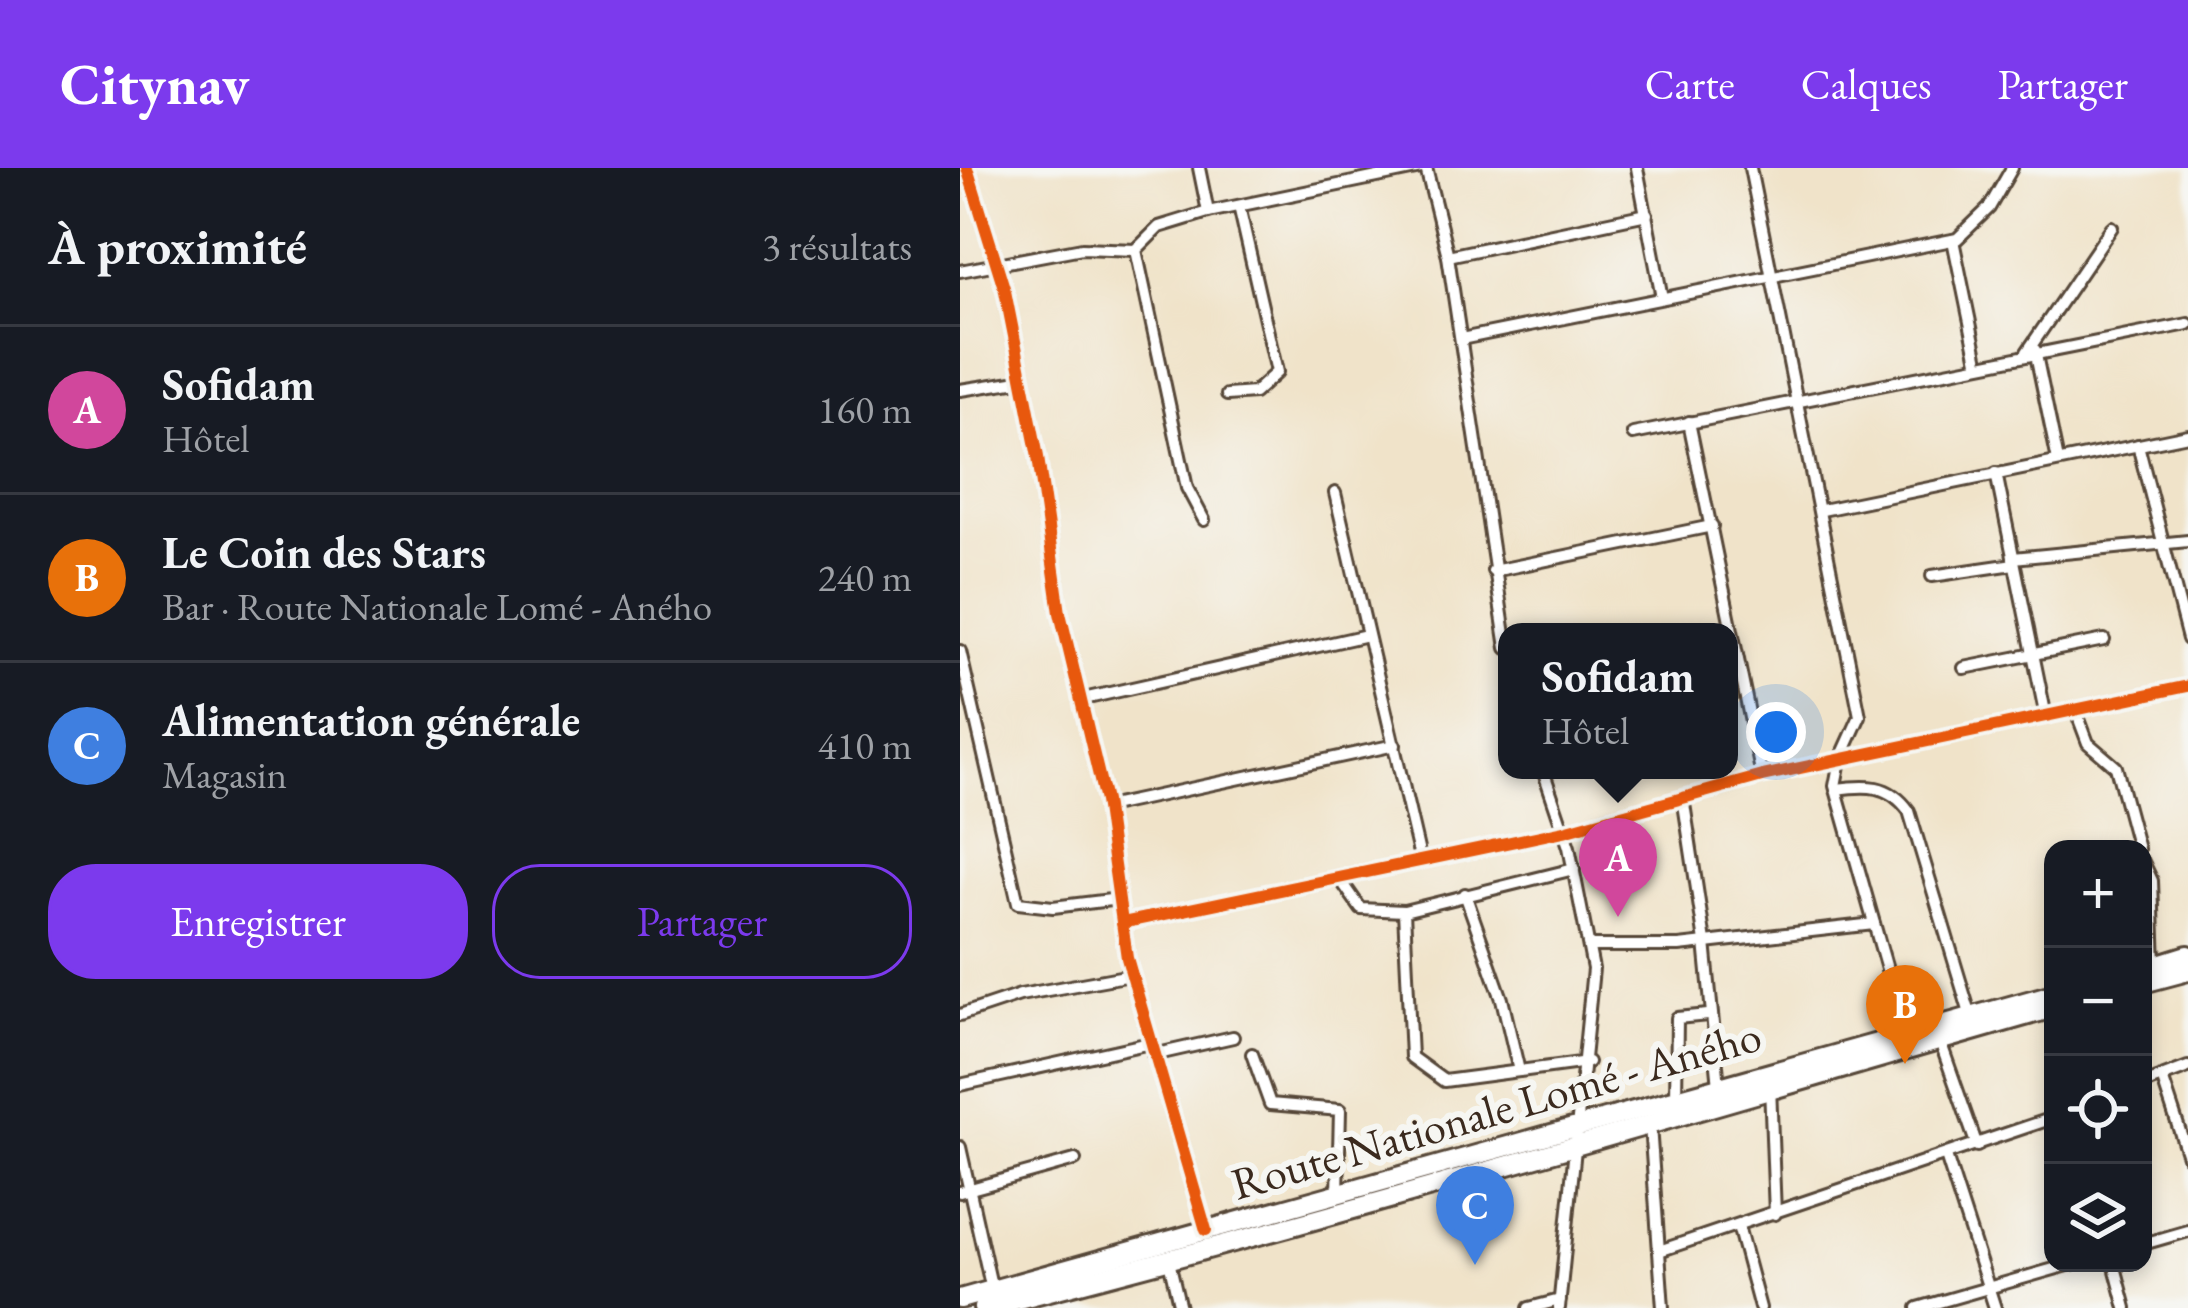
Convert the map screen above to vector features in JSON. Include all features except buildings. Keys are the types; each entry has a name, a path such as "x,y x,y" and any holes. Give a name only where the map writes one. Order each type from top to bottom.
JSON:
{"highway":[{"path":"2152,966 2188,955"},
{"path":"2152,980 2188,970"},
{"name":"Route Nationale Lomé - Aného","path":"987,1299 1206,1230 2044,997"},
{"name":"Route Nationale Lomé - Aného","path":"960,1299 987,1299 1169,1261 2044,1011"}],"street":[{"path":"1199,168 1208,212"},
{"path":"960,271 1082,248 1136,250 1159,226 1208,212 1424,168 1448,256 1502,623"},
{"path":"1636,168 1662,298"},
{"path":"1750,168 1860,716 1840,760 1836,789 1906,1036"},
{"path":"1461,339 1953,240 1989,208 2012,168"},
{"path":"965,175 1005,291 1019,381 1038,457 1060,613 1106,807 1131,975 1206,1230"},
{"path":"1227,395 1254,393 1277,372 1239,206"},
{"path":"1448,256 1647,214"},
{"path":"2058,461 2031,351 2111,227"},
{"path":"1953,240 1978,362"},
{"path":"1136,250 1187,488 1204,520"},
{"path":"1633,434 2031,351 2188,324"},
{"path":"960,390 1019,381"},
{"path":"1689,422 1731,623"},
{"path":"1822,510 2188,436"},
{"path":"2138,445 2188,639"},
{"path":"1996,473 2046,717"},
{"path":"1335,493 1421,862"},
{"path":"1493,571 1712,526"},
{"path":"1933,576 2014,561 2188,541"},
{"path":"1079,700 1367,635"},
{"path":"1964,668 2104,640"},
{"path":"960,651 1018,903 1054,907 1119,899"},
{"path":"1738,656 1762,776"},
{"path":"1122,923 1564,831 1762,776 2188,686"},
{"path":"2076,711 2088,743 2116,767 2136,840"},
{"path":"1106,807 1396,745"},
{"path":"1529,1308 1559,1304 1588,1062 1592,946 1546,779"},
{"path":"1836,789 1865,785 1887,789 1909,811 1971,1017"},
{"path":"1683,797 1705,942 1708,1015 1719,1086"},
{"path":"1340,879 1361,909 1405,911 1574,869"},
{"path":"1465,894 1502,999 1519,1071"},
{"path":"1405,911 1411,1057 1444,1081 1588,1062"},
{"path":"1592,946 1705,942 1874,924"},
{"path":"960,1015 1020,995 1131,975"},
{"path":"1676,1100 1677,1018 1708,1015"},
{"path":"960,1085 1233,1037"},
{"path":"1940,1041 1976,1146"},
{"path":"1252,1054 1270,1104 1340,1110 1338,1194"},
{"path":"2152,1081 2188,1067"},
{"path":"2162,1077 2188,1156"},
{"path":"1770,1086 1774,1214"},
{"path":"1659,1252 2044,1121"},
{"path":"1650,1125 1663,1308"},
{"path":"960,1148 987,1299"},
{"path":"1946,1156 1995,1308"},
{"path":"965,1191 1075,1160"},
{"path":"1738,1226 1760,1308"},
{"path":"2152,1241 2188,1231"},
{"path":"1169,1261 1180,1308"},
{"path":"1918,1308 2044,1272"},
{"path":"2116,1272 2126,1308"}],"cycle path":[{"path":"967,168 1005,291 1038,457 1060,613 1105,801 1127,958 1206,1230"},
{"path":"1122,923 1564,831 1762,776 2188,686"}],"place":[{"name":"Sofidam","path":"1618,917"},
{"name":"Le Coin des Stars","path":"1905,1064"},
{"name":"Alimentation générale","path":"1475,1265"}]}
